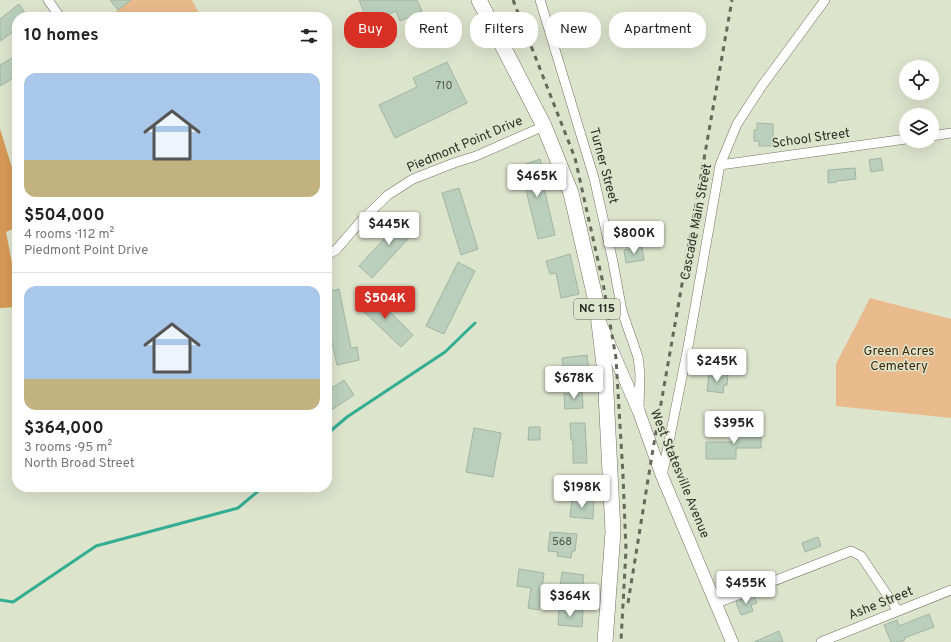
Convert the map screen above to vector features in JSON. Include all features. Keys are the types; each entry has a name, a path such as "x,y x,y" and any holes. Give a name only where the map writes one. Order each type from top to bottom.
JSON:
{"main road":[{"name":"NC 115","path":"479,0 544,126 571,193 597,306 605,373 612,532 605,642"}],"street":[{"path":"48,0 56,12"},
{"name":"Turner Street","path":"540,0 594,178 613,262 622,311 638,357 640,374 639,412"},
{"name":"Cascade Main Street","path":"662,476 688,347 720,165 737,124 825,0"},
{"name":"Piedmont Point Drive","path":"332,252 336,250 388,195 413,179 476,156 544,126"},
{"path":"939,135 951,133"},
{"name":"School Street","path":"720,165 899,140"},
{"name":"West Statesville Avenue","path":"598,316 639,412 662,476 717,603 732,642"},
{"path":"717,603 851,551 861,556 898,611"},
{"name":"Ashe Street","path":"821,642 951,590"}],"green space":[{"path":"131,0 192,0 198,12 115,12"},
{"name":"Green Acres Cemetery","path":"870,298 951,319 951,418 836,406 836,364"}],"shaded area":[{"path":"0,129 12,168 12,229 6,232 12,264 12,307 0,308"}],"building":[{"path":"110,0 131,0 118,10"},
{"path":"359,0 417,0 422,11 405,12 405,19 400,21 396,11 364,12"},
{"path":"19,4 25,12 12,12 12,33 0,41 0,19"},
{"path":"12,58 12,79 0,86 0,65"},
{"path":"447,62 467,103 395,138 379,105 417,87 413,78"},
{"path":"757,123 773,124 773,146 759,146 759,141 754,141 754,130 757,130"},
{"path":"881,158 883,170 871,172 869,160"},
{"path":"540,159 545,173 541,175 555,235 538,239 525,186 518,167"},
{"path":"855,168 856,179 828,183 828,170"},
{"path":"459,188 478,249 461,255 442,193"},
{"path":"406,215 419,227 372,278 359,266"},
{"path":"642,247 644,260 626,263 624,250"},
{"path":"570,254 579,294 561,298 556,273 550,274 546,261"},
{"path":"458,262 475,271 444,334 426,326"},
{"path":"339,289 351,348 357,347 359,360 337,365 332,342 332,291"},
{"path":"371,293 413,335 401,347 358,306"},
{"path":"587,355 589,372 564,375 562,358"},
{"path":"709,373 728,375 727,385 724,385 723,393 707,391"},
{"path":"344,380 354,395 332,410 332,388"},
{"path":"582,390 583,408 565,409 564,394 572,394 572,391"},
{"path":"570,423 585,423 587,463 573,463 573,440 571,440"},
{"path":"529,427 540,427 540,440 528,440"},
{"path":"474,428 501,433 493,477 466,472"},
{"path":"734,430 761,430 761,448 736,448 736,459 706,459 706,442 734,442"},
{"path":"572,498 594,500 593,519 570,517"},
{"path":"550,532 577,534 575,551 572,551 571,558 557,556 558,552 548,551"},
{"path":"818,537 821,546 805,552 802,543"},
{"path":"519,569 544,573 539,610 528,608 531,588 517,586"},
{"path":"562,572 584,575 582,591 560,588"},
{"path":"754,595 757,603 751,605 753,611 741,615 736,602"},
{"path":"559,608 583,610 582,627 558,625"},
{"path":"929,614 934,627 904,638 905,640 900,642 891,642 884,625 897,620 899,626"},
{"path":"779,631 783,642 754,642"}],"waterway":[{"path":"332,430 347,417 445,352 475,323"},
{"path":"0,600 13,602 96,546 238,508 257,492"}],"railway":[{"path":"513,0 575,158 603,283 616,358 626,550 621,641"},
{"path":"628,603 653,449 732,0"}]}
